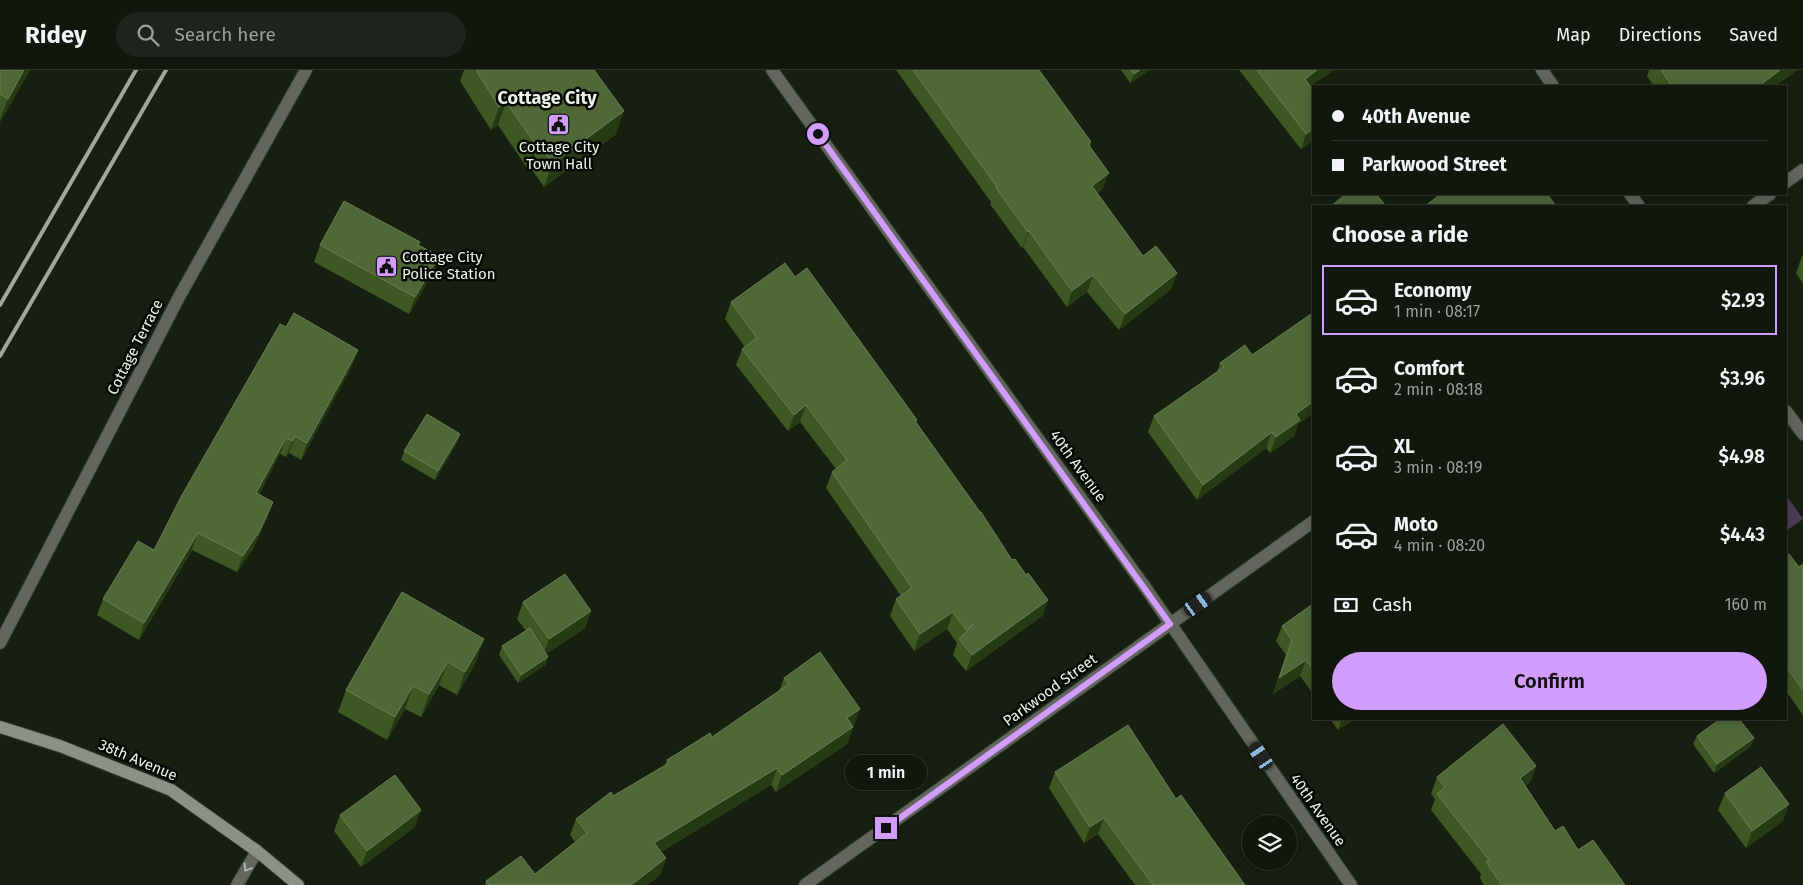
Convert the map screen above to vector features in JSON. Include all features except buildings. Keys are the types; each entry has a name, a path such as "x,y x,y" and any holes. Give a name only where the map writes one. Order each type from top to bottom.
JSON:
{"main road":[{"name":"38th Avenue","path":"0,727 60,746 171,790 258,851 298,885"}],"street":[{"name":"Cottage Terrace","path":"0,643 179,297 306,70"},
{"name":"40th Avenue","path":"772,70 1170,624 1351,885"},
{"path":"1542,70 1552,85"},
{"path":"1787,181 1803,170"},
{"path":"1754,205 1769,195"},
{"path":"1787,412 1803,434"},
{"name":"Parkwood Street","path":"805,885 1312,522"},
{"path":"237,885 258,851"}],"shaded area":[{"path":"1787,496 1803,519 1787,530"}],"railway":[{"path":"0,305 136,70"},
{"path":"0,356 166,70"}],"place":[{"name":"Cottage City Town Hall","path":"559,124"},
{"name":"Cottage City Police Station","path":"386,266"}],"district":[{"name":"Cottage City","path":"547,98"}],"route":[{"path":"818,134 1170,624 886,828"}]}
